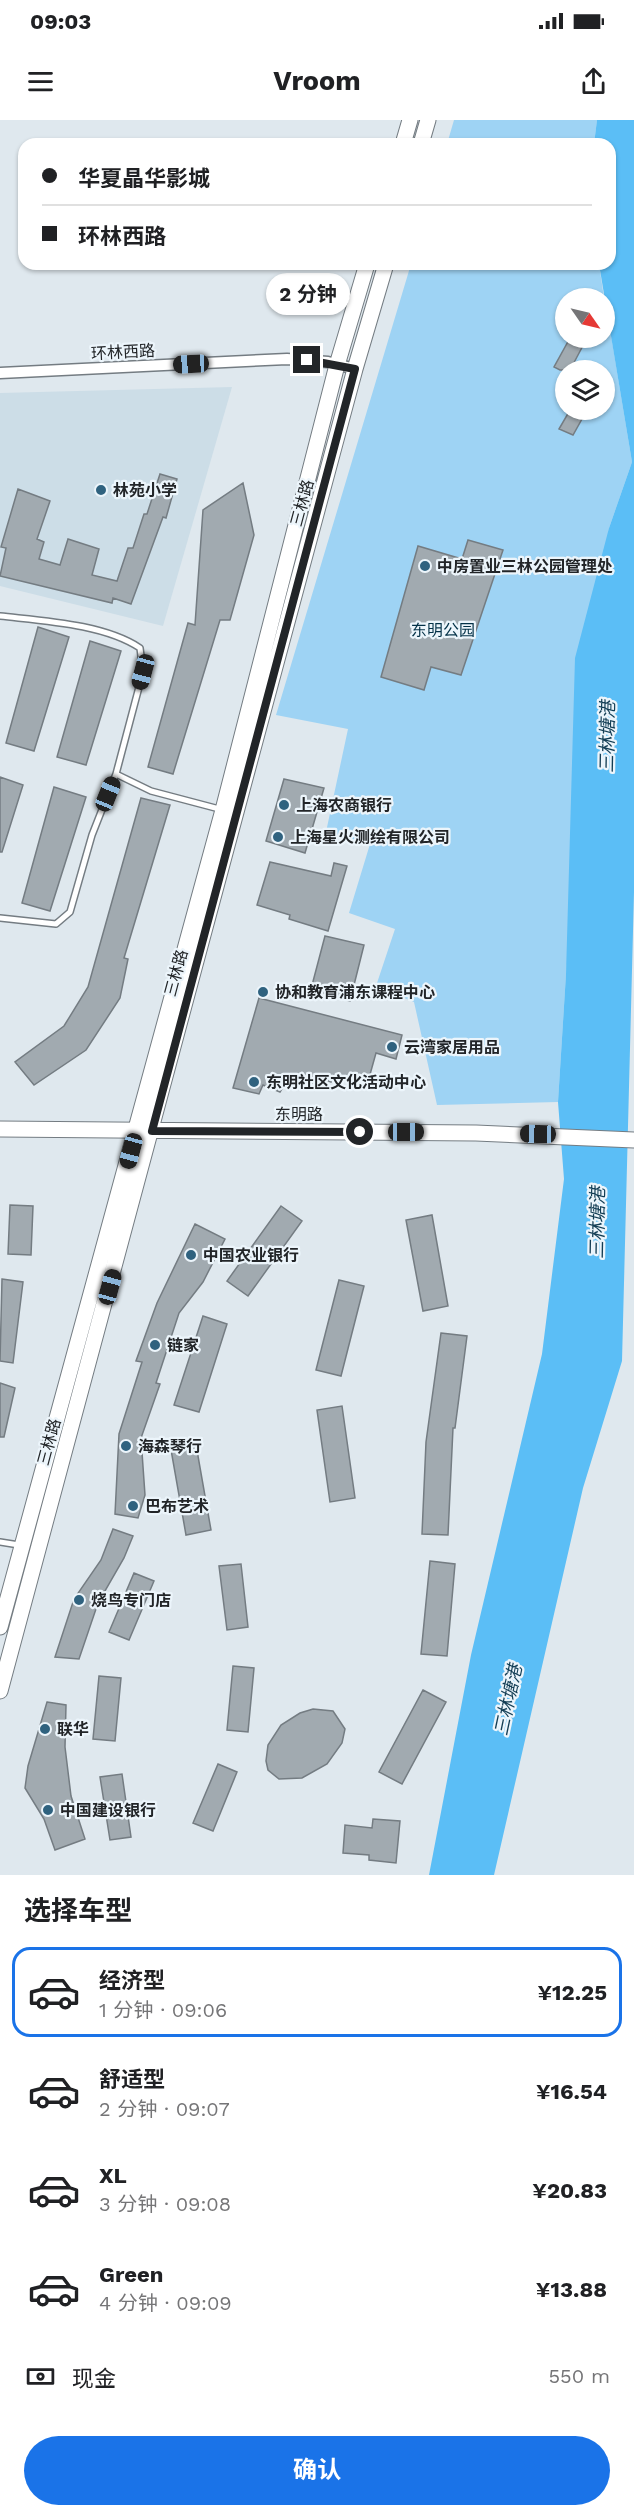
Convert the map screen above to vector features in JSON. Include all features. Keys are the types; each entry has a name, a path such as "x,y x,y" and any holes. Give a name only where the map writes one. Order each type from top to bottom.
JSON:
{"main road":[{"path":"405,138 410,120"},
{"path":"423,138 428,120"},
{"name":"三林路","path":"0,1628 223,810 337,365 365,270"},
{"name":"三林路","path":"0,1691 355,369 384,270"},
{"name":"东明路","path":"0,1129 558,1135 634,1140"}],"street":[{"name":"环林西路","path":"0,373 287,359 355,369"}],"lane":[{"path":"0,616 45,621 123,636 141,648 143,672 116,774 92,835 70,912 57,924 0,918"},
{"path":"116,774 151,791 223,810"},
{"path":"0,1542 23,1546"}],"shaded area":[{"name":"林苑小学","path":"232,387 163,626 0,586 0,393"}],"green space":[{"path":"454,120 597,120 595,138 449,138"},
{"name":"东明公园","path":"409,270 600,270 603,288 555,288 555,348 613,348 632,462 609,528 566,974 558,1102 437,1105 414,1002 376,986 395,929 349,913 370,844 326,832 348,729 276,715"}],"water":[{"name":"三林塘港","path":"597,120 634,120 634,892 622,1361 583,1488 494,1875 429,1875 471,1655 542,1354 564,1179 558,1102 566,974 575,658 609,528 632,462 613,348 615,348 615,288 603,288 600,270 616,270 616,138 595,138"}],"building":[{"path":"564,348 582,348 575,360 558,360"},
{"path":"564,420 581,420 573,435 559,429"},
{"path":"160,474 177,479 166,518 163,517 131,604 113,598 112,603 0,576 6,548 1,547 18,489 50,501 37,539 44,542 39,559 60,565 68,539 99,549 92,575 117,581 128,548 133,548 144,514 147,514"},
{"path":"243,483 254,535 230,620 220,620 173,774 148,767 188,623 195,625 203,510"},
{"path":"468,540 503,550 461,675 431,667 424,690 381,677 418,546 462,559"},
{"path":"38,627 69,637 34,751 6,743"},
{"path":"90,641 121,651 86,765 57,757"},
{"path":"0,777 23,785 2,852 0,852"},
{"path":"284,779 324,788 305,853 266,841"},
{"path":"54,787 86,797 50,911 22,903"},
{"path":"141,798 170,805 124,958 128,959 120,998 86,1050 34,1085 15,1062 64,1026 88,987"},
{"path":"270,862 331,876 334,863 347,866 328,931 289,919 290,915 257,905"},
{"path":"325,936 364,945 350,1001 311,989"},
{"path":"259,998 402,1035 396,1059 376,1053 369,1078 350,1073 347,1080 334,1075 331,1082 319,1077 316,1084 302,1079 297,1087 285,1084 280,1092 263,1085 259,1094 233,1088"},
{"path":"10,1205 33,1206 31,1255 8,1254"},
{"path":"281,1206 302,1221 248,1296 227,1281"},
{"path":"432,1215 448,1306 423,1311 406,1220"},
{"path":"195,1224 225,1239 203,1282 179,1313 156,1383 160,1384 141,1438 145,1495 138,1518 115,1514 119,1434 142,1362 136,1361 157,1303"},
{"path":"2,1279 23,1282 13,1363 0,1361"},
{"path":"339,1280 364,1286 341,1376 316,1370"},
{"path":"203,1316 227,1324 199,1412 174,1405"},
{"path":"441,1333 467,1336 455,1428 453,1428 448,1535 422,1534 426,1442"},
{"path":"0,1383 15,1388 4,1437 0,1437"},
{"path":"342,1406 355,1498 330,1502 317,1410"},
{"path":"195,1439 211,1530 186,1535 170,1444"},
{"path":"113,1529 133,1536 124,1558 98,1603 79,1659 55,1657 74,1599 101,1560"},
{"path":"430,1561 455,1564 447,1656 421,1654"},
{"path":"241,1564 248,1627 227,1630 219,1566"},
{"path":"134,1573 154,1581 129,1640 109,1632"},
{"path":"233,1666 254,1668 248,1732 227,1730"},
{"path":"99,1676 121,1678 115,1741 93,1739"},
{"path":"423,1690 446,1702 402,1784 379,1772"},
{"path":"47,1702 66,1705 65,1747 71,1796 85,1839 55,1850 44,1819 25,1788 28,1766"},
{"path":"313,1709 333,1711 345,1729 342,1743 327,1764 302,1778 279,1779 268,1770 266,1761 268,1745 281,1725 300,1713"},
{"path":"218,1764 237,1772 213,1831 193,1823"},
{"path":"122,1774 131,1837 110,1840 100,1777"},
{"path":"373,1819 400,1821 396,1863 369,1860 369,1855 343,1853 345,1825 372,1828"}],"place":[{"name":"林苑小学","path":"101,490"},
{"name":"中房置业三林公园管理处","path":"425,566"},
{"name":"上海农商银行","path":"284,805"},
{"name":"上海星火测绘有限公司","path":"278,837"},
{"name":"协和教育浦东课程中心","path":"263,992"},
{"name":"云湾家居用品","path":"392,1047"},
{"name":"东明社区文化活动中心","path":"254,1082"},
{"name":"中国农业银行","path":"191,1255"},
{"name":"链家","path":"155,1345"},
{"name":"海森琴行","path":"126,1446"},
{"name":"巴布艺术","path":"133,1506"},
{"name":"烧鸟专门店","path":"79,1600"},
{"name":"联华","path":"45,1729"},
{"name":"中国建设银行","path":"48,1810"}],"route":[{"path":"307,360 328,362 355,369 152,1131 360,1132"}]}
